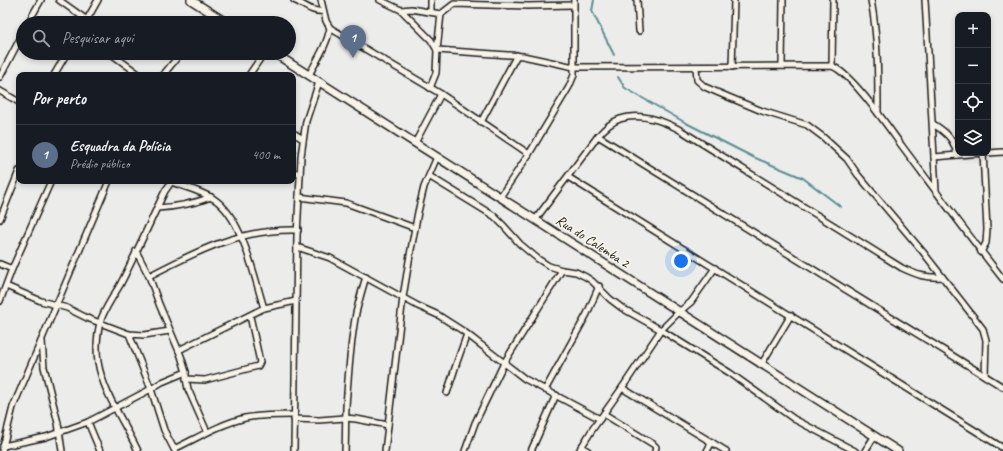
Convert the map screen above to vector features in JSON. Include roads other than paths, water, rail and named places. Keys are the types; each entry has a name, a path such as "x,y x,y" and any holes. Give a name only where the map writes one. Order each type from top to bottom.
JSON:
{"main road":[{"path":"194,1 214,15"},
{"name":"Rua do Calemba 2","path":"285,60 898,451"}],"street":[{"path":"59,0 80,16"},
{"path":"89,16 98,0"},
{"path":"294,0 313,10 319,12 323,11"},
{"path":"321,0 323,11 330,28 441,94 529,154"},
{"path":"381,0 401,10 431,40 437,50"},
{"path":"431,0 431,12"},
{"path":"637,0 639,31"},
{"path":"732,66 734,0"},
{"path":"782,65 783,0"},
{"path":"832,66 833,0"},
{"path":"871,0 878,57 878,113"},
{"path":"925,0 936,192"},
{"path":"32,16 40,1"},
{"path":"430,88 436,73 441,14 454,4 482,2 573,2 574,75 569,87 529,154 500,197"},
{"path":"401,10 411,9 441,14"},
{"path":"308,75 321,52 330,28"},
{"path":"0,77 16,46"},
{"path":"437,50 517,55 541,59 562,66 574,68 782,65 832,66 842,72 878,113 981,252 1003,279"},
{"path":"481,122 517,55"},
{"path":"56,72 63,60"},
{"path":"120,60 136,72"},
{"path":"166,72 176,60"},
{"path":"251,72 259,60"},
{"path":"696,67 697,80 706,87 762,111 807,126 823,136 847,159 858,175 979,323 985,334 985,376"},
{"path":"294,451 297,247 300,174 303,139 310,107 320,82"},
{"path":"0,91 16,100"},
{"path":"415,143 441,94"},
{"path":"536,220 605,128 620,118 643,117 662,121 702,144 902,268 924,277 942,277"},
{"path":"933,124 951,137 955,146"},
{"path":"296,135 303,139"},
{"path":"598,136 1003,387"},
{"path":"991,153 1003,152"},
{"path":"934,157 955,155"},
{"path":"981,252 986,243 987,229 982,156"},
{"path":"385,451 403,297 415,228 424,187 437,157"},
{"path":"296,173 300,174"},
{"path":"429,176 494,216 520,244 549,266 576,272 586,277 599,286 610,299 622,308 661,330 730,373 794,419 855,451"},
{"path":"568,177 1003,448"},
{"path":"0,219 16,179"},
{"path":"0,301 12,269 50,184"},
{"path":"108,184 13,407 3,449 88,422 162,382 186,372"},
{"path":"138,451 104,384 98,362 97,347 102,316 171,184"},
{"path":"177,184 211,197 226,210 242,237 264,308"},
{"path":"157,208 173,207 197,202 211,197"},
{"path":"299,197 346,203 415,228"},
{"path":"149,276 195,252 242,237 272,230 298,230"},
{"path":"297,247 330,258 438,315 467,334 525,379 600,419"},
{"path":"136,251 149,276 170,331 179,350 186,372 188,389 208,432"},
{"path":"0,264 12,269"},
{"path":"588,451 580,449 661,330 691,302 715,268"},
{"path":"465,451 475,423 504,363 562,270"},
{"path":"345,451 347,426 345,418 353,331 356,312 366,277"},
{"path":"6,286 56,306 67,308 100,324 129,334 144,335 170,331"},
{"path":"546,390 587,314 599,286"},
{"path":"179,350 264,308 296,301"},
{"path":"761,364 790,315"},
{"path":"186,379 205,380 254,368 259,365 260,362 250,316"},
{"path":"129,334 151,389 164,430 174,450 208,432 234,421 259,416 294,417 319,420 345,418 388,425"},
{"path":"447,393 467,334"},
{"path":"42,340 44,367 60,432 62,451"},
{"path":"622,388 726,451"},
{"path":"531,451 556,395"},
{"path":"604,414 653,444 656,447 655,451"},
{"path":"88,422 100,451"},
{"path":"865,451 874,437"},
{"path":"707,451 712,442"}],"waterway":[{"path":"594,0 592,11 614,55"},
{"path":"618,77 625,88 686,123 753,157 803,178 841,207"}],"place":[{"name":"Esquadra da Polícia","path":"353,58"}]}
